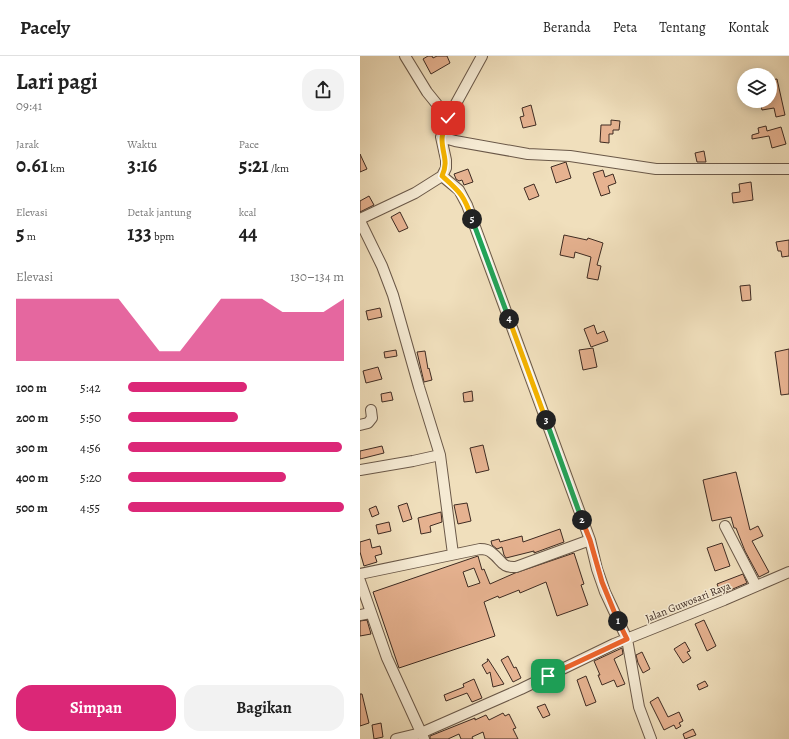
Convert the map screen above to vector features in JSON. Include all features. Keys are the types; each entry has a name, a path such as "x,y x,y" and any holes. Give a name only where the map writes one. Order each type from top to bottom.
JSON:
{"street":[{"path":"405,56 427,92 448,118"},
{"path":"454,554 440,455 393,295 382,266 360,220 415,193 442,176 446,168 446,160 441,137 448,122 448,118 482,56"},
{"path":"441,137 455,141 528,154 570,156 656,169 789,169"},
{"path":"442,176 458,190 467,205 590,540 604,587 627,639 639,707 651,739"},
{"path":"360,425 368,423 372,418 371,410"},
{"path":"360,470 405,463 440,455"},
{"path":"726,526 756,586"},
{"path":"360,574 480,549 491,552 505,566 516,567 590,540"},
{"name":"Jalan Guwosari Raya","path":"396,739 422,736 627,639 789,572"},
{"path":"360,581 365,614 387,658 422,736"}],"building":[{"path":"428,56 432,56 433,58 437,56 447,56 450,63 431,74 423,59"},
{"path":"777,79 785,115 776,117 774,108 777,108"},
{"path":"531,105 536,125 523,128 520,117 524,116 522,108"},
{"path":"762,108 774,108 762,110"},
{"path":"611,120 620,121 619,130 613,130 613,134 609,134 609,143 600,142 601,125 611,125"},
{"path":"766,126 767,131 781,127 786,144 772,148 769,136 752,139 752,135 759,133 758,128"},
{"path":"704,151 706,162 697,162 695,153"},
{"path":"360,154 367,169 360,172"},
{"path":"566,162 571,178 556,183 551,167"},
{"path":"468,169 473,182 464,185 462,180 459,181 456,179 454,174"},
{"path":"603,170 605,177 613,174 616,183 608,186 610,193 601,196 593,173"},
{"path":"751,182 753,200 733,203 732,193 740,192 739,184"},
{"path":"534,184 539,196 529,200 524,188"},
{"path":"369,196 374,205 360,212 360,201"},
{"path":"400,212 408,228 399,232 391,217"},
{"path":"564,235 587,240 588,238 603,243 597,265 601,266 598,280 587,278 591,257 575,252 574,258 560,255"},
{"path":"789,240 789,256 782,257 781,251 778,251 776,242"},
{"path":"750,285 751,300 742,301 740,286"},
{"path":"380,308 382,317 368,320 366,311"},
{"path":"594,325 597,334 604,331 608,341 591,347 584,329"},
{"path":"593,348 597,367 583,370 579,350"},
{"path":"789,349 789,394 781,395 775,352"},
{"path":"396,350 397,356 385,358 384,352"},
{"path":"425,351 428,369 429,368 432,380 424,382 417,352"},
{"path":"378,367 382,379 366,383 363,371"},
{"path":"472,391 473,401 464,402 463,393"},
{"path":"391,392 393,400 382,402 381,394"},
{"path":"483,445 489,470 476,473 470,448"},
{"path":"382,446 384,453 360,459 360,451"},
{"path":"736,472 750,530 758,526 763,536 752,541 769,572 759,577 745,551 736,528 734,528 731,517 712,521 703,480"},
{"path":"407,503 412,519 403,522 398,506"},
{"path":"467,503 471,521 458,524 454,505"},
{"path":"376,506 379,514 372,517 369,509"},
{"path":"441,512 442,522 430,526 431,532 421,534 418,518"},
{"path":"389,522 391,531 378,534 376,525"},
{"path":"560,529 564,542 534,553 534,551 506,558 502,547 497,549 492,545 491,541 499,539 500,542 522,536 523,542"},
{"path":"370,539 372,548 380,546 382,554 375,556 377,562 364,566 360,552 360,542"},
{"path":"722,543 730,566 715,571 707,548"},
{"path":"574,553 584,584 581,585 588,605 557,616 546,582 520,593 519,590 499,598 498,596 484,602 495,636 399,668 373,592 478,556 482,570 484,569 490,584 515,573","holes":["474,568 480,583 468,587 463,572"]},
{"path":"743,574 747,583 721,594 717,584"},
{"path":"367,620 371,634 360,636 360,621"},
{"path":"704,620 716,646 707,651 695,624"},
{"path":"685,642 690,651 687,652 691,658 683,663 674,649"},
{"path":"622,648 623,654 614,659 625,684 617,687 614,680 602,685 598,675 600,675 594,661"},
{"path":"642,652 650,669 643,673 636,655"},
{"path":"508,656 514,668 516,667 521,678 513,682 501,660"},
{"path":"487,659 504,684 493,687 490,672 487,674 482,665 488,661"},
{"path":"586,676 596,702 586,706 577,680"},
{"path":"474,679 482,698 472,702 467,693 446,701 444,695 464,687 463,684"},
{"path":"705,681 708,686 699,690 697,685"},
{"path":"360,694 362,694 369,723 360,726"},
{"path":"658,697 668,717 679,712 683,721 679,723 681,726 676,729 674,725 664,730 650,702"},
{"path":"545,704 550,715 543,718 537,707"},
{"path":"503,713 505,716 509,714 516,728 513,729 518,739 485,739 483,732 472,737 473,739 461,739 459,734 448,739 430,739 430,736 475,718 475,720 486,715 489,720"},
{"path":"381,723 383,737 374,739 372,725"},
{"path":"693,729 696,735 685,739 683,734"}],"route":[{"path":"448,118 448,122 441,137 446,160 446,168 442,176 458,190 467,205 590,540 597,569 605,592 627,639 548,676"}]}
